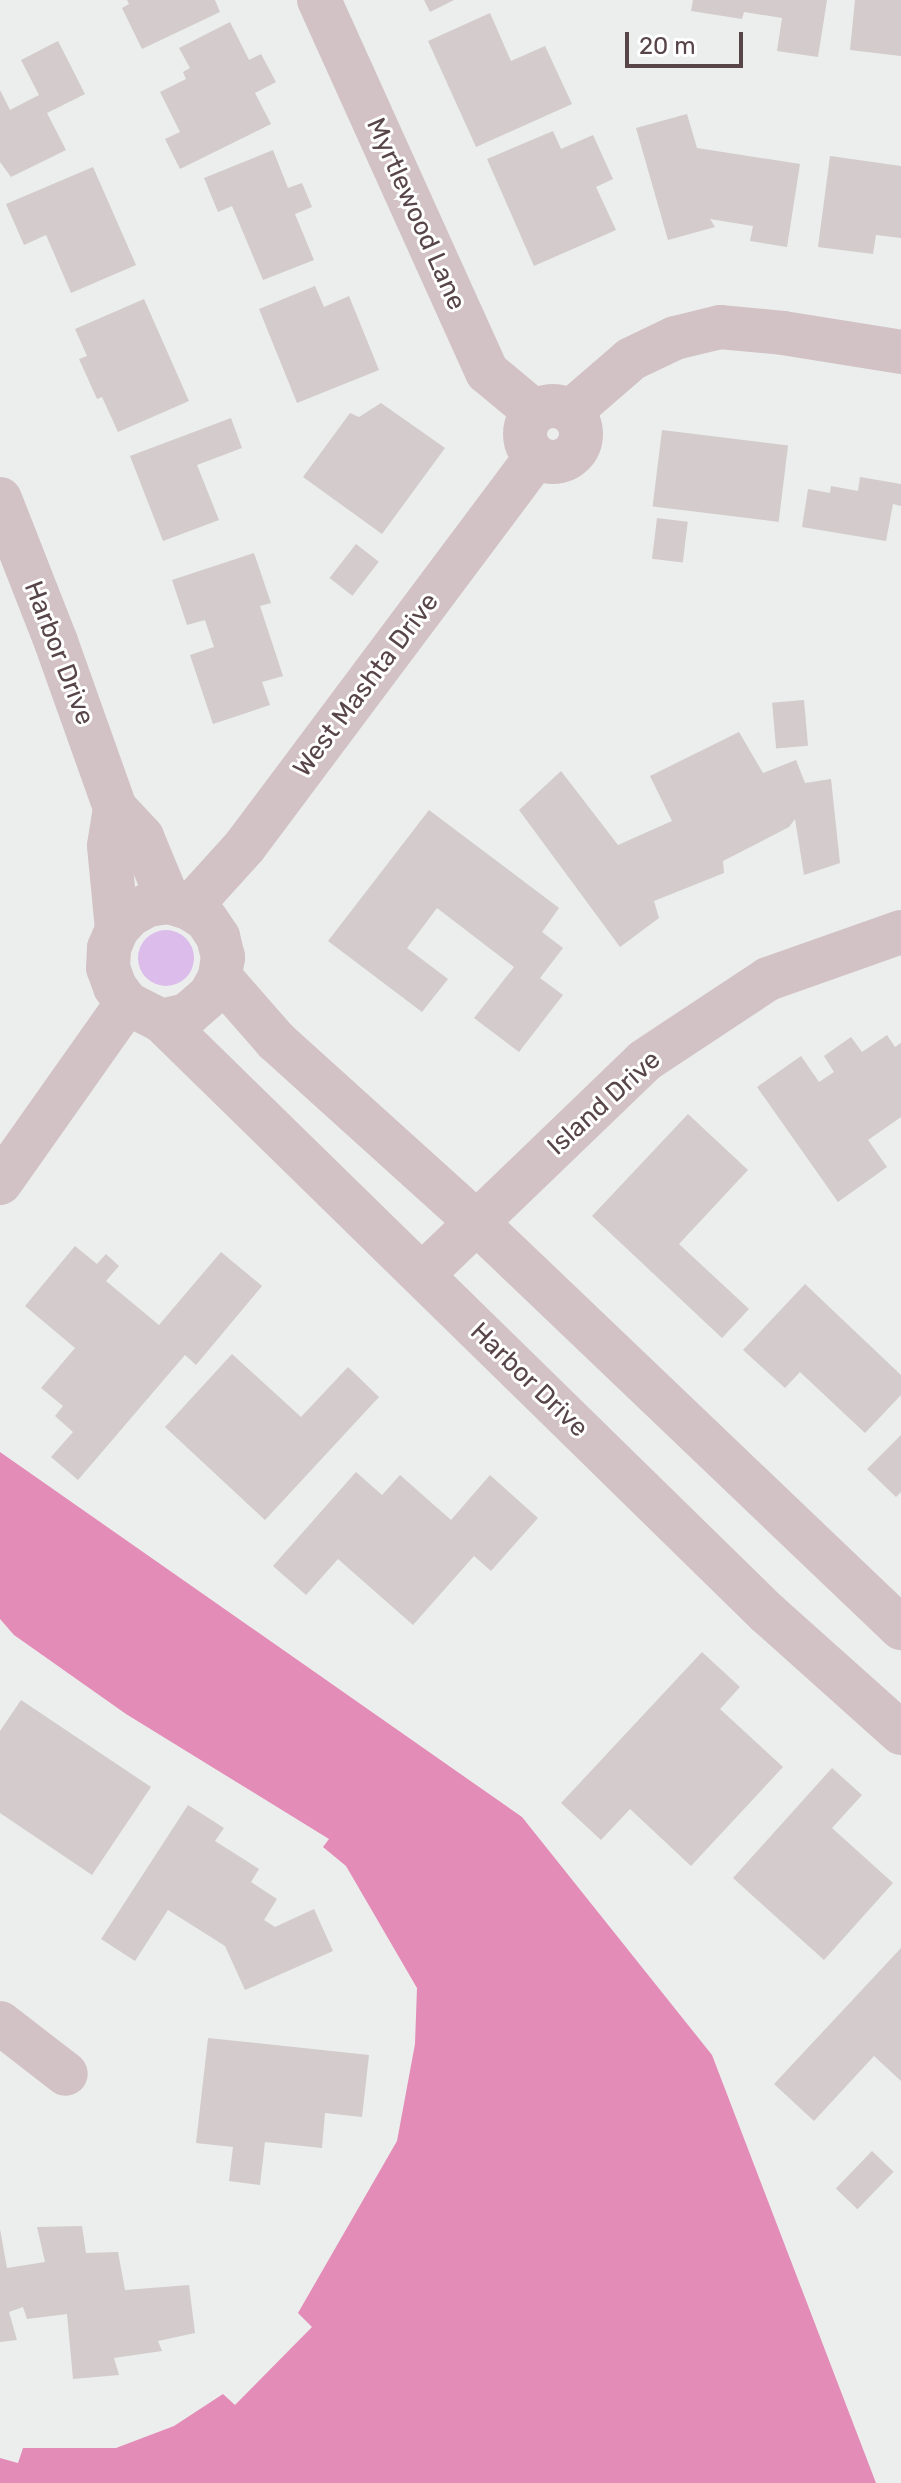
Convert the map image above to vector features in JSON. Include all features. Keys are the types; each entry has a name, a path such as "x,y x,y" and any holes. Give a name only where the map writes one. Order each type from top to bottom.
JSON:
{"street":[{"name":"Myrtlewood Lane","path":"319,0 487,372 553,412"},
{"path":"553,412 631,359 675,338 720,327 783,333 901,352"},
{"name":"West Mashta Drive","path":"179,905 245,846 536,457 525,436 553,412"},
{"name":"Harbor Drive","path":"0,499 61,656 115,808 142,837 179,905"},
{"name":"Harbor Drive","path":"115,808 109,846 117,929"},
{"path":"148,905 179,905 206,919 218,937 223,957 220,977 210,995 187,1015 145,1012 115,987 108,968 109,948 117,929 130,915 148,905"},
{"name":"Island Drive","path":"422,1275 644,1061 768,979 901,932"},
{"path":"220,977 276,1041 476,1222 901,1628"},
{"path":"0,1183 145,1012"},
{"name":"Harbor Drive","path":"145,1012 422,1275 767,1613 901,1733"},
{"path":"0,2023 66,2074"}],"shaded area":[{"path":"166,930 185,939 194,958 185,977 166,986 147,977 138,958 147,939"},
{"path":"0,1452 522,1817 712,2055 876,2483 0,2483 0,2458 18,2463 23,2448 116,2448 174,2426 223,2394 235,2405 312,2327 298,2313 397,2141 415,2044 417,1988 346,1866 323,1847 329,1839 126,1714 14,1635 0,1619"}],"building":[{"path":"127,0 215,0 220,12 142,49 122,8 129,4"},
{"path":"424,0 454,0 430,12"},
{"path":"693,0 827,0 818,57 777,51 782,18 744,12 742,19 691,11"},
{"path":"855,0 901,0 901,56 850,50"},
{"path":"490,13 511,61 545,46 572,104 476,147 428,41"},
{"path":"230,22 249,60 261,54 276,82 255,93 271,124 180,169 165,139 180,132 160,92 186,79 183,72 190,68 179,48"},
{"path":"58,41 85,94 47,113 66,150 11,177 0,162 0,90 10,110 39,95 21,60"},
{"path":"687,114 697,148 800,164 787,247 750,241 753,226 710,219 715,227 668,240 636,128"},
{"path":"553,131 561,149 593,135 613,179 596,187 616,230 534,266 487,159"},
{"path":"273,150 288,188 302,183 312,207 295,214 314,260 263,280 232,206 218,212 204,178"},
{"path":"830,156 901,166 901,238 876,235 873,254 818,247"},
{"path":"93,167 136,265 71,293 46,235 24,245 6,204"},
{"path":"315,286 324,307 349,296 379,370 297,403 259,309"},
{"path":"144,299 189,401 118,432 102,397 97,399 79,359 87,356 75,329"},
{"path":"381,403 445,448 382,534 303,477 350,413 359,417"},
{"path":"231,418 242,448 197,465 219,520 163,541 130,456"},
{"path":"662,430 788,445 779,522 653,506"},
{"path":"860,477 901,484 901,506 893,504 886,541 802,527 808,489 830,493 831,486 858,491"},
{"path":"657,518 688,522 683,562 652,559"},
{"path":"356,544 379,562 352,596 330,578"},
{"path":"254,553 271,603 260,606 283,676 262,682 270,705 213,724 190,655 214,647 205,620 187,625 172,580"},
{"path":"804,700 808,746 776,749 772,703"},
{"path":"739,732 763,773 796,760 805,783 831,779 840,863 804,875 795,819 789,827 723,861 724,873 654,901 659,918 620,947 519,810 561,771 618,845 672,821 650,776"},
{"path":"429,810 559,908 542,932 563,948 540,978 563,995 519,1052 474,1018 514,967 437,908 407,948 448,979 422,1012 328,941"},
{"path":"887,1035 895,1047 901,1043 901,1117 868,1140 887,1167 838,1202 757,1087 801,1056 819,1082 834,1072 824,1056 851,1037 862,1052"},
{"path":"688,1114 748,1170 679,1244 749,1309 722,1338 592,1216"},
{"path":"75,1246 97,1264 106,1254 119,1266 106,1281 159,1325 221,1252 262,1286 196,1365 185,1355 78,1480 51,1457 73,1432 55,1416 63,1406 41,1388 75,1348 25,1306"},
{"path":"805,1284 901,1375 901,1395 865,1433 800,1372 785,1388 743,1350"},
{"path":"232,1354 301,1417 348,1367 379,1397 265,1520 165,1427"},
{"path":"901,1435 901,1492 896,1497 867,1469"},
{"path":"356,1472 382,1495 400,1475 451,1520 490,1475 538,1518 491,1571 474,1556 413,1625 338,1559 306,1595 273,1566"},
{"path":"702,1652 740,1687 720,1709 783,1767 691,1866 630,1809 601,1840 561,1803"},
{"path":"21,1700 151,1787 92,1875 0,1813 0,1731"},
{"path":"832,1768 862,1795 832,1828 893,1883 824,1960 733,1878"},
{"path":"188,1805 224,1828 215,1841 259,1869 251,1882 277,1899 264,1920 275,1927 314,1909 333,1951 245,1990 225,1946 168,1910 135,1961 101,1939"},
{"path":"901,1948 901,2081 874,2056 814,2121 774,2084"},
{"path":"208,2038 369,2055 362,2117 325,2113 322,2148 265,2142 260,2185 229,2181 233,2147 196,2143"},
{"path":"872,2151 894,2172 857,2209 836,2188"},
{"path":"82,2226 86,2253 118,2252 125,2290 189,2285 195,2333 158,2341 162,2351 114,2358 119,2375 73,2379 67,2314 27,2319 23,2307 9,2312 17,2340 0,2342 0,2229 7,2268 45,2262 37,2227"}]}
